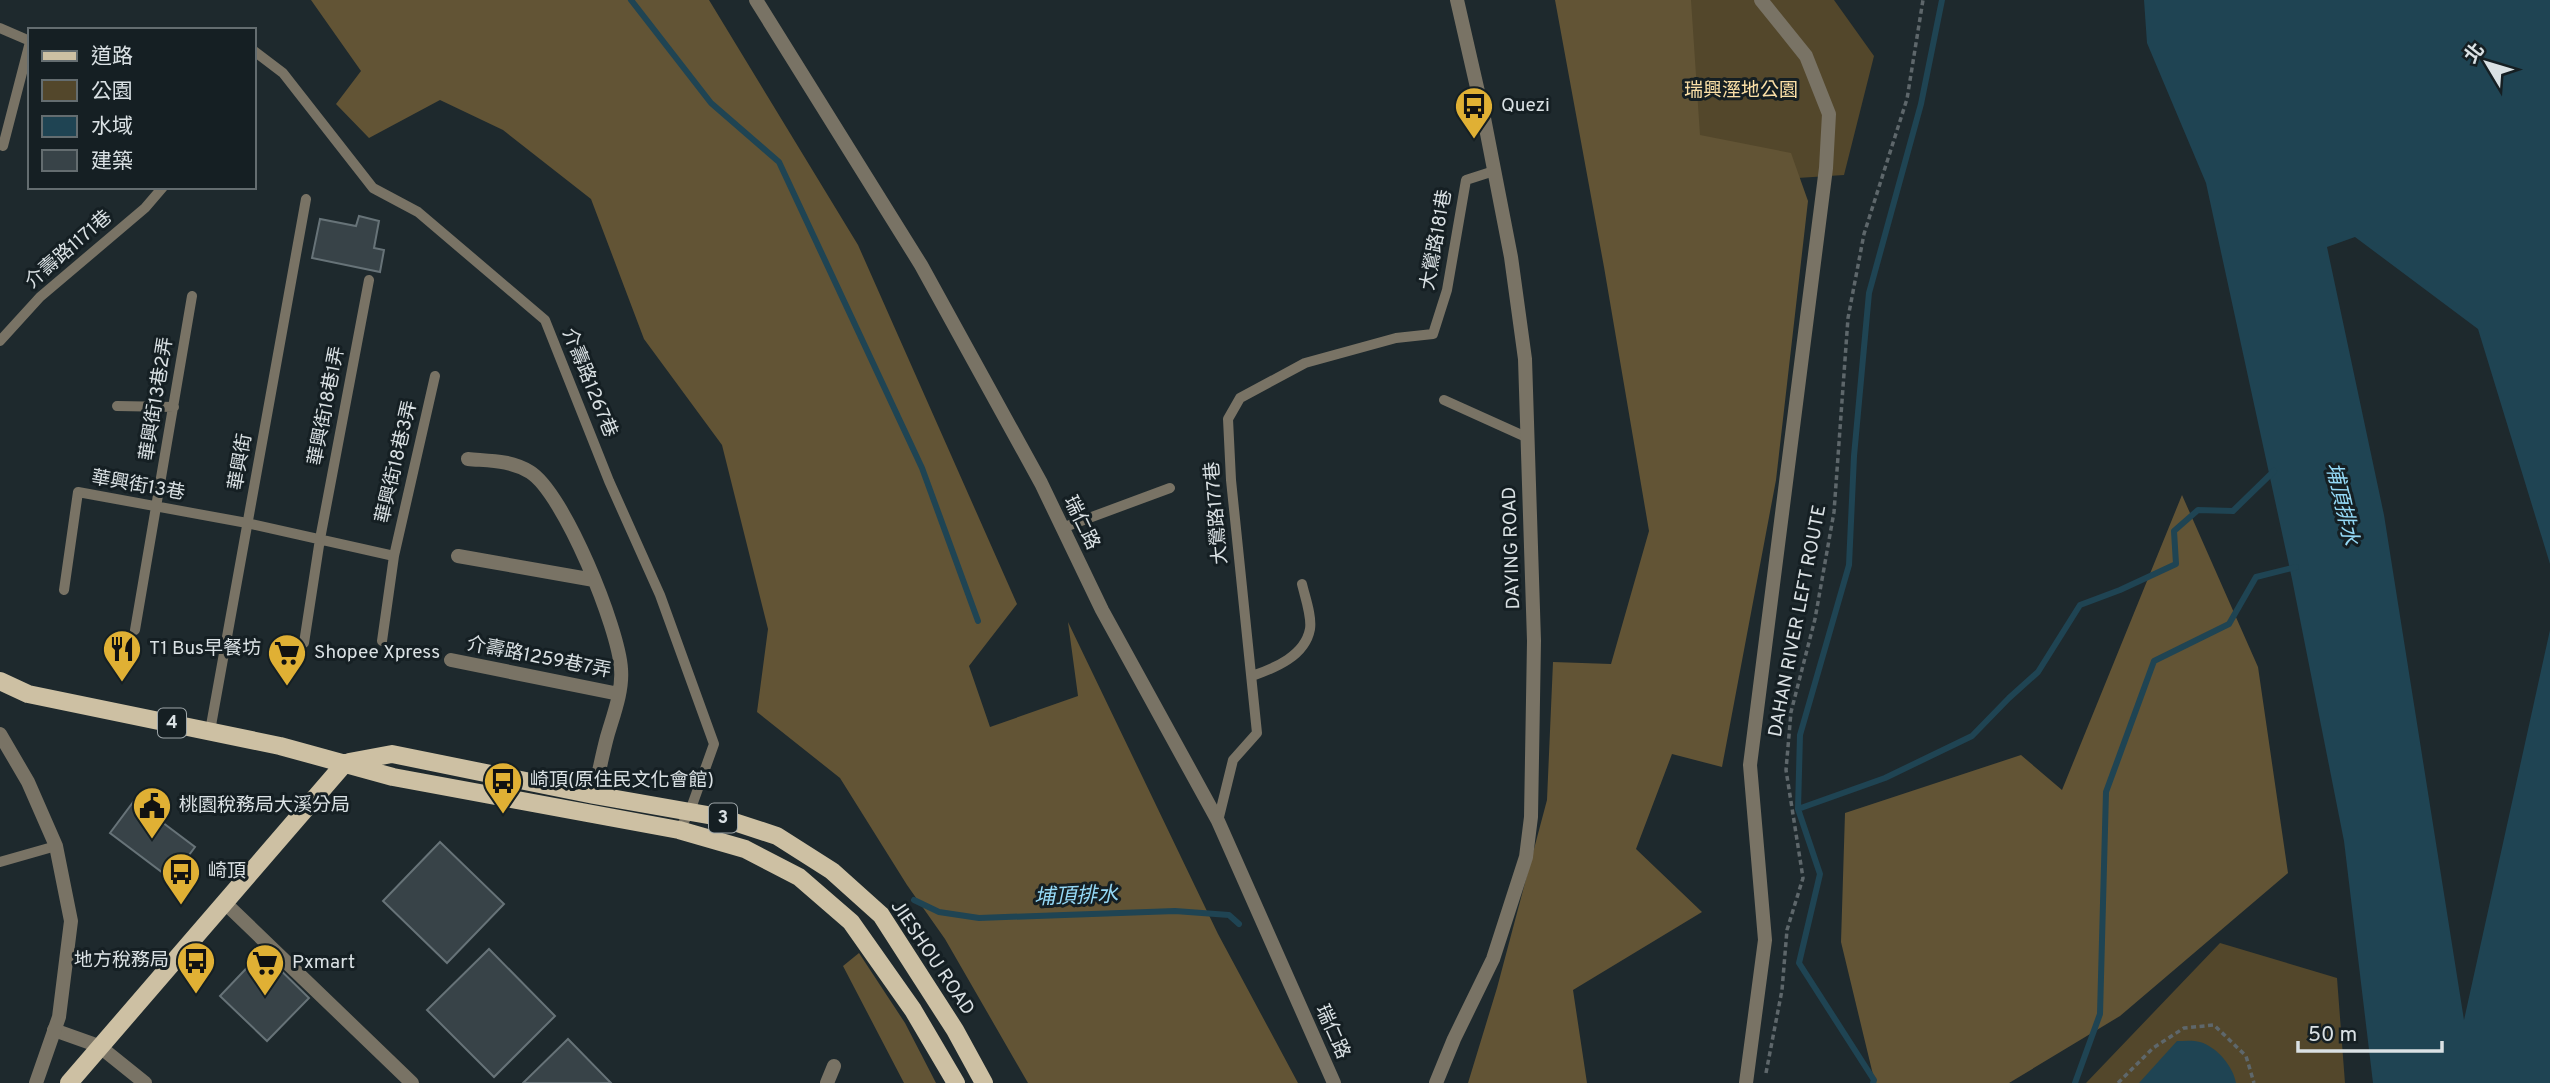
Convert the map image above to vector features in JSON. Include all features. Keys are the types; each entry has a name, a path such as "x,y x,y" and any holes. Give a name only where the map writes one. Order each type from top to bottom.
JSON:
{"main road":[{"name":"JIESHOU ROAD","path":"0,681 29,694 210,731 393,777 679,830 745,849 799,877 851,922 914,1010 956,1083"},
{"name":"JIESHOU ROAD","path":"345,763 392,754 719,817 777,836 832,871 881,915 955,1030 984,1083"},
{"path":"69,1083 345,763"}],"street":[{"name":"瑞仁路","path":"757,0 921,265 1041,483 1102,611 1218,821 1334,1083"},
{"name":"DAYING ROAD","path":"1436,1083 1493,959 1526,857 1531,817 1534,641 1525,359 1511,257 1457,0"},
{"path":"1746,1083 1765,940 1749,765 1826,168 1829,114 1806,56 1761,0"},
{"path":"468,459 511,462 533,474 563,513 594,580 611,627 621,669 618,694 594,795"},
{"path":"458,556 594,580"},
{"name":"介壽路1259巷7弄","path":"451,660 618,694"},
{"path":"0,734 28,782 56,846 71,921 59,1017 36,1083"},
{"path":"225,903 412,1083"},
{"path":"54,1030 99,1046 145,1083"},
{"path":"827,1083 834,1066"}],"lane":[{"path":"0,28 28,40"},
{"path":"3,146 28,49"},
{"name":"介壽路1267巷","path":"256,57 284,73 373,188 418,212 545,320 609,481 660,595 714,744 690,811 679,830"},
{"name":"大鶯路181巷","path":"1433,334 1447,290 1466,180 1494,171"},
{"name":"介壽路1171巷","path":"0,341 40,297 145,208 161,189"},
{"name":"華興街","path":"210,731 306,199"},
{"name":"華興街18巷1弄","path":"304,643 320,539 369,280"},
{"name":"華興街13巷2弄","path":"135,630 192,296"},
{"name":"大鶯路177巷","path":"1218,821 1233,760 1257,733 1232,493 1228,419 1240,398 1305,363 1396,338 1433,334"},
{"name":"華興街18巷3弄","path":"382,641 394,556 435,376"},
{"path":"1444,400 1528,438"},
{"path":"117,406 174,407"},
{"path":"1062,528 1170,488"},
{"name":"華興街13巷","path":"64,590 78,492 247,523 394,556"},
{"path":"1252,676 1280,666 1300,648 1307,636 1311,626 1302,584"},
{"path":"0,862 56,846"}],"path":[{"name":"DAHAN RIVER LEFT ROUTE","path":"1764,1083 1782,990 1787,930 1803,878 1786,770 1790,723 1815,619 1834,512 1848,318 1864,234 1907,99 1923,0"},
{"path":"2118,1083 2153,1048 2184,1028 2214,1025 2246,1056 2254,1083"}],"green space":[{"name":"瑞興溼地公園","path":"1639,0 1834,0 1874,56 1844,175 1658,187"},
{"path":"2220,943 2337,978 2345,1083 2086,1083"}],"shaded area":[{"path":"311,0 709,0 858,245 1017,604 969,666 990,727 1078,696 1068,622 1218,934 1298,1083 1028,1083 945,939 907,885 840,778 757,712 768,629 722,445 644,339 591,199 503,130 440,100 369,138 336,104 361,71"},
{"path":"1555,0 1691,0 1700,135 1791,153 1808,201 1776,480 1722,767 1672,754 1636,849 1702,912 1573,990 1587,1083 1468,1083 1497,988 1547,800 1553,662 1611,664 1649,531"},
{"path":"2182,495 2258,667 2288,873 2120,1016 2009,1083 1875,1083 1841,942 1845,813 2021,755 2062,790"},
{"path":"859,953 905,1023 936,1083 904,1083 843,966"}],"water":[{"path":"2144,0 2550,0 2550,564 2478,329 2355,237 2327,247 2384,515 2464,1020 2550,630 2550,1083 2373,1083 2344,841 2292,579 2206,183 2147,43"},
{"path":"2177,1041 2197,1041 2212,1048 2228,1064 2236,1083 2139,1083"}],"building":[{"path":"359,216 379,221 374,248 384,250 380,272 312,258 320,219 356,226"},
{"name":"桃園稅務局大溪分局","path":"134,801 195,847 171,879 110,833"},
{"path":"440,842 504,904 447,963 383,901"},
{"path":"489,949 555,1016 494,1077 427,1010"},
{"name":"Pxmart","path":"262,952 309,998 267,1041 220,996"},
{"path":"568,1039 611,1083 523,1083"}],"waterway":[{"path":"631,0 711,103 779,162 922,468 978,621"},
{"path":"1873,1083 1874,1080 1799,963 1820,874 1798,809 1800,735 1849,565 1854,456 1869,293 1921,104 1942,0"},
{"path":"1798,809 1885,778 1972,736 2038,672 2080,605 2176,564 2174,531 2198,510 2233,511 2274,471"},
{"name":"埔頂排水","path":"2075,1083 2100,1014 2106,792 2154,661 2229,624 2256,577 2296,567"},
{"name":"埔頂排水","path":"914,900 939,912 979,918 1175,911 1229,915 1239,924"}],"place":[{"name":"Quezi","path":"1474,140"},
{"name":"T1 Bus早餐坊","path":"122,683"},
{"name":"Shopee Xpress","path":"287,687"},
{"name":"崎頂(原住民文化會館)","path":"503,815"},
{"name":"桃園稅務局大溪分局","path":"152,840"},
{"name":"崎頂","path":"181,906"},
{"name":"地方稅務局","path":"196,995"},
{"name":"Pxmart","path":"265,997"}]}
